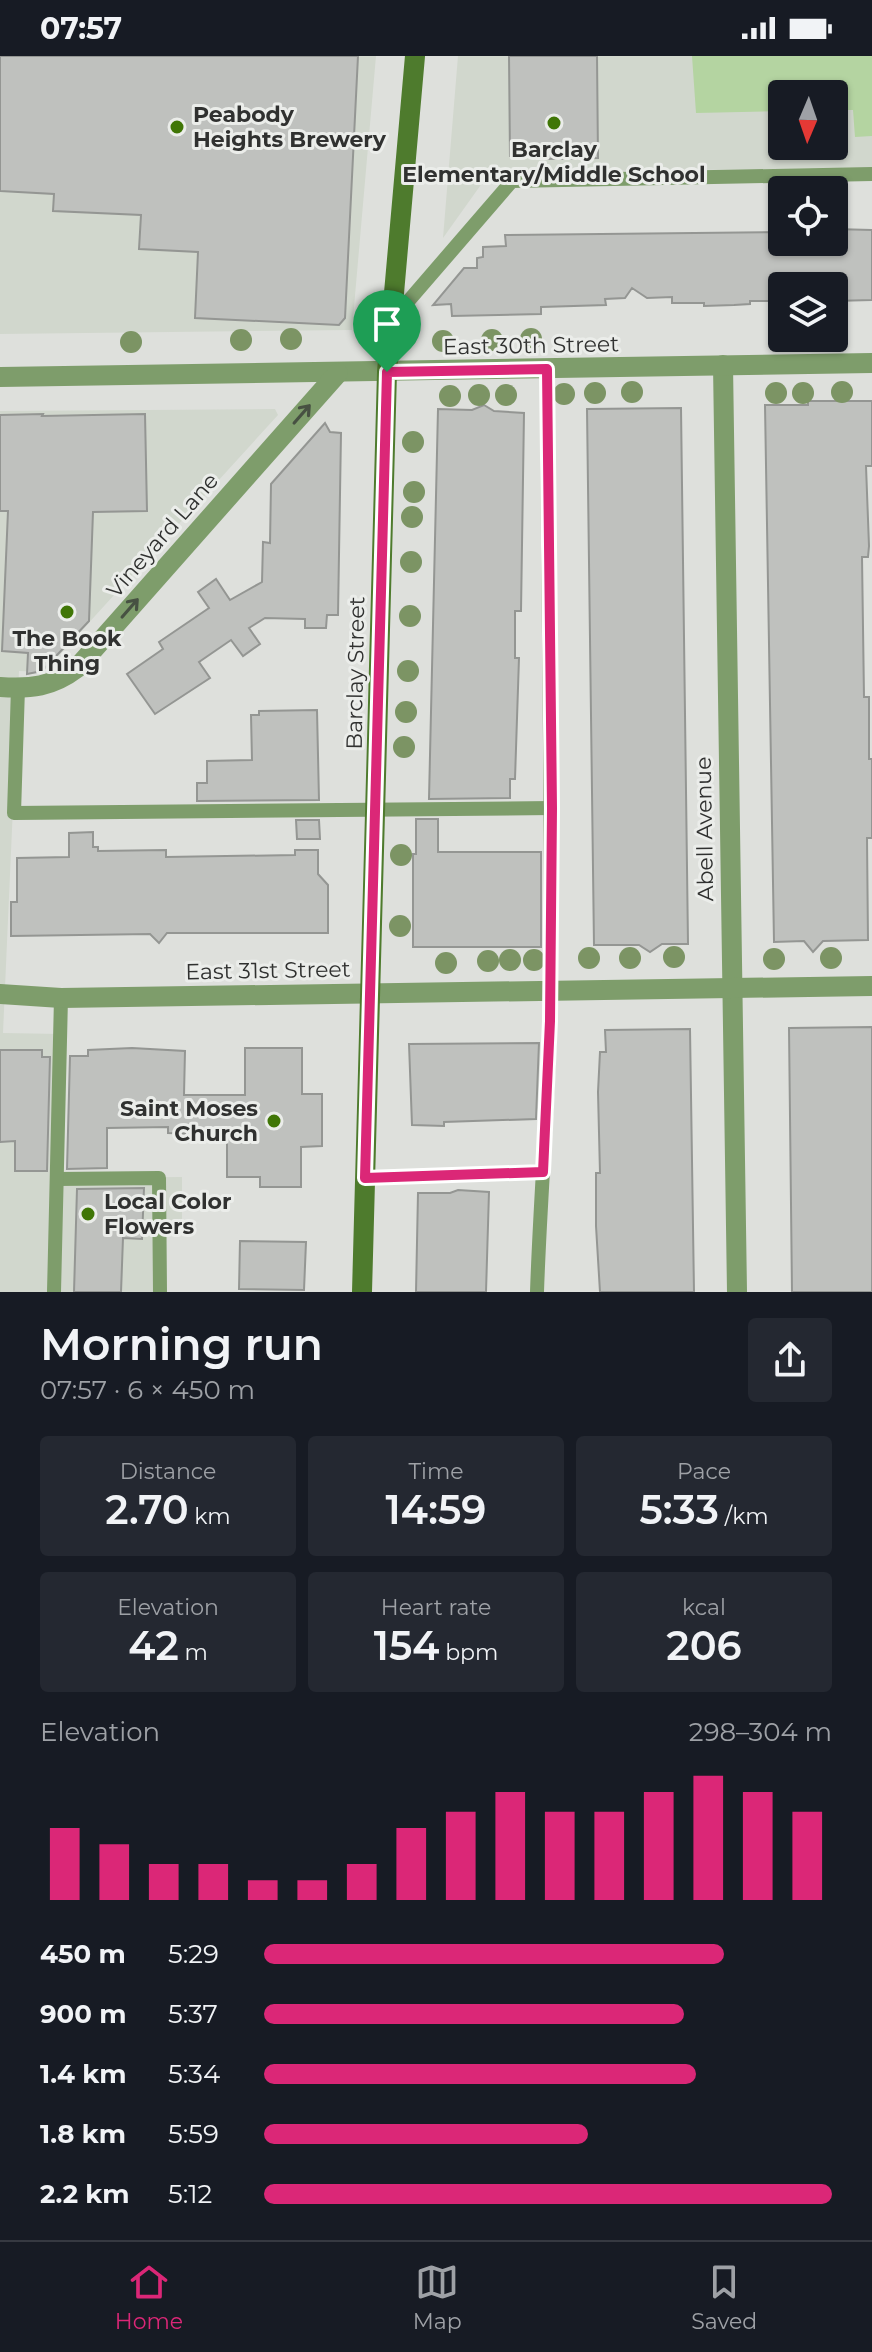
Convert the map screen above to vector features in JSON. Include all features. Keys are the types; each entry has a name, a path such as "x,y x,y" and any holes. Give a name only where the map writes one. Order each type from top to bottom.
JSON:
{"street":[{"name":"Barclay Street","path":"362,1292 387,372 415,56"},
{"name":"East 30th Street","path":"0,377 872,363"},
{"name":"Abell Avenue","path":"723,365 730,989 737,1292"},
{"name":"Vineyard Lane","path":"9,687 49,685 77,668 338,373"},
{"name":"East 31st Street","path":"0,994 61,998 872,986"}],"lane":[{"path":"391,321 512,181 872,174"},
{"path":"537,1292 546,1133 552,808 547,369"},
{"path":"9,687 14,813 552,808"},
{"path":"54,1292 61,998"},
{"path":"365,1178 543,1172"},
{"path":"57,1179 159,1178 160,1292"}],"shaded area":[{"name":"Peabody Heights Brewery","path":"0,56 376,56 352,330 0,334"},
{"path":"458,56 872,56 872,168 490,172 443,238"},
{"path":"275,409 278,415 44,672 19,671 3,1033 61,1034 58,1178 182,1177 182,1234 165,1234 164,1292 0,1292 0,411"}],"green space":[{"path":"692,56 872,56 872,136 855,137 853,110 848,110 848,80 768,80 768,111 696,113"}],"building":[{"name":"Peabody Heights Brewery","path":"0,56 358,56 345,318 339,325 195,318 198,252 139,249 141,215 53,211 54,194 0,191"},
{"name":"Barclay Elementary/Middle School","path":"509,56 597,56 598,158 510,156"},
{"path":"848,229 872,230 872,300 848,301 848,272 768,272 768,301 750,301 750,304 704,306 704,303 672,303 672,297 647,298 632,288 625,298 605,299 606,305 541,307 541,314 452,316 451,304 433,305 464,268 477,268 477,258 483,257 483,247 506,246 505,235 768,232 768,256 848,256"},
{"path":"808,401 872,401 872,466 866,466 869,546 868,557 862,557 864,697 869,697 869,759 872,759 872,838 867,838 868,940 823,941 813,952 804,941 774,942 765,405 808,405"},
{"path":"484,405 494,411 524,413 521,611 515,611 515,658 519,658 515,779 510,779 510,798 429,799 438,409 472,410"},
{"path":"681,408 688,944 662,944 650,952 639,945 594,945 587,409"},
{"path":"145,414 147,511 93,512 89,621 42,671 27,674 28,653 2,651 8,511 0,511 0,415"},
{"path":"325,423 330,432 341,433 338,615 327,615 326,628 305,628 305,619 265,618 249,628 260,644 243,656 231,640 199,662 210,678 155,714 127,674 163,649 159,642 209,608 198,592 216,579 230,600 262,582 263,542 270,543 271,484"},
{"path":"317,710 319,800 197,801 197,783 207,783 207,761 252,760 251,715 259,715 259,711"},
{"path":"416,819 438,819 438,852 541,852 541,947 413,947"},
{"path":"296,820 319,820 320,839 297,839"},
{"path":"93,832 93,847 98,847 98,851 166,850 166,857 295,855 295,850 318,850 318,874 328,885 328,933 167,933 159,943 150,934 11,936 11,902 17,902 17,858 69,857 69,833"},
{"path":"872,1027 872,1292 792,1292 789,1028"},
{"path":"690,1029 694,1292 600,1292 596,1173 600,1173 598,1092 600,1052 606,1052 605,1030"},
{"path":"539,1043 536,1119 444,1122 444,1126 412,1125 409,1044"},
{"path":"132,1048 185,1051 184,1095 245,1095 245,1048 302,1048 302,1094 322,1094 322,1146 301,1147 301,1187 260,1187 260,1177 227,1177 227,1135 168,1133 168,1127 107,1128 107,1168 67,1169 70,1056 88,1056 88,1050"},
{"path":"0,1050 42,1050 42,1057 50,1057 47,1171 15,1171 15,1141 0,1142"},
{"path":"144,1188 142,1239 123,1238 121,1292 74,1292 77,1189"},
{"path":"458,1190 489,1192 486,1292 416,1292 418,1193"},
{"path":"240,1241 306,1242 304,1290 239,1289"}],"place":[{"name":"Barclay Elementary/Middle School","path":"554,123"},
{"name":"Peabody Heights Brewery","path":"177,127"},
{"name":"The Book Thing","path":"67,612"},
{"name":"Saint Moses Church","path":"274,1121"},
{"name":"Local Color Flowers","path":"88,1214"}],"route":[{"path":"547,369 552,808 550,1021 543,1172 365,1178 387,372 547,369"}]}
